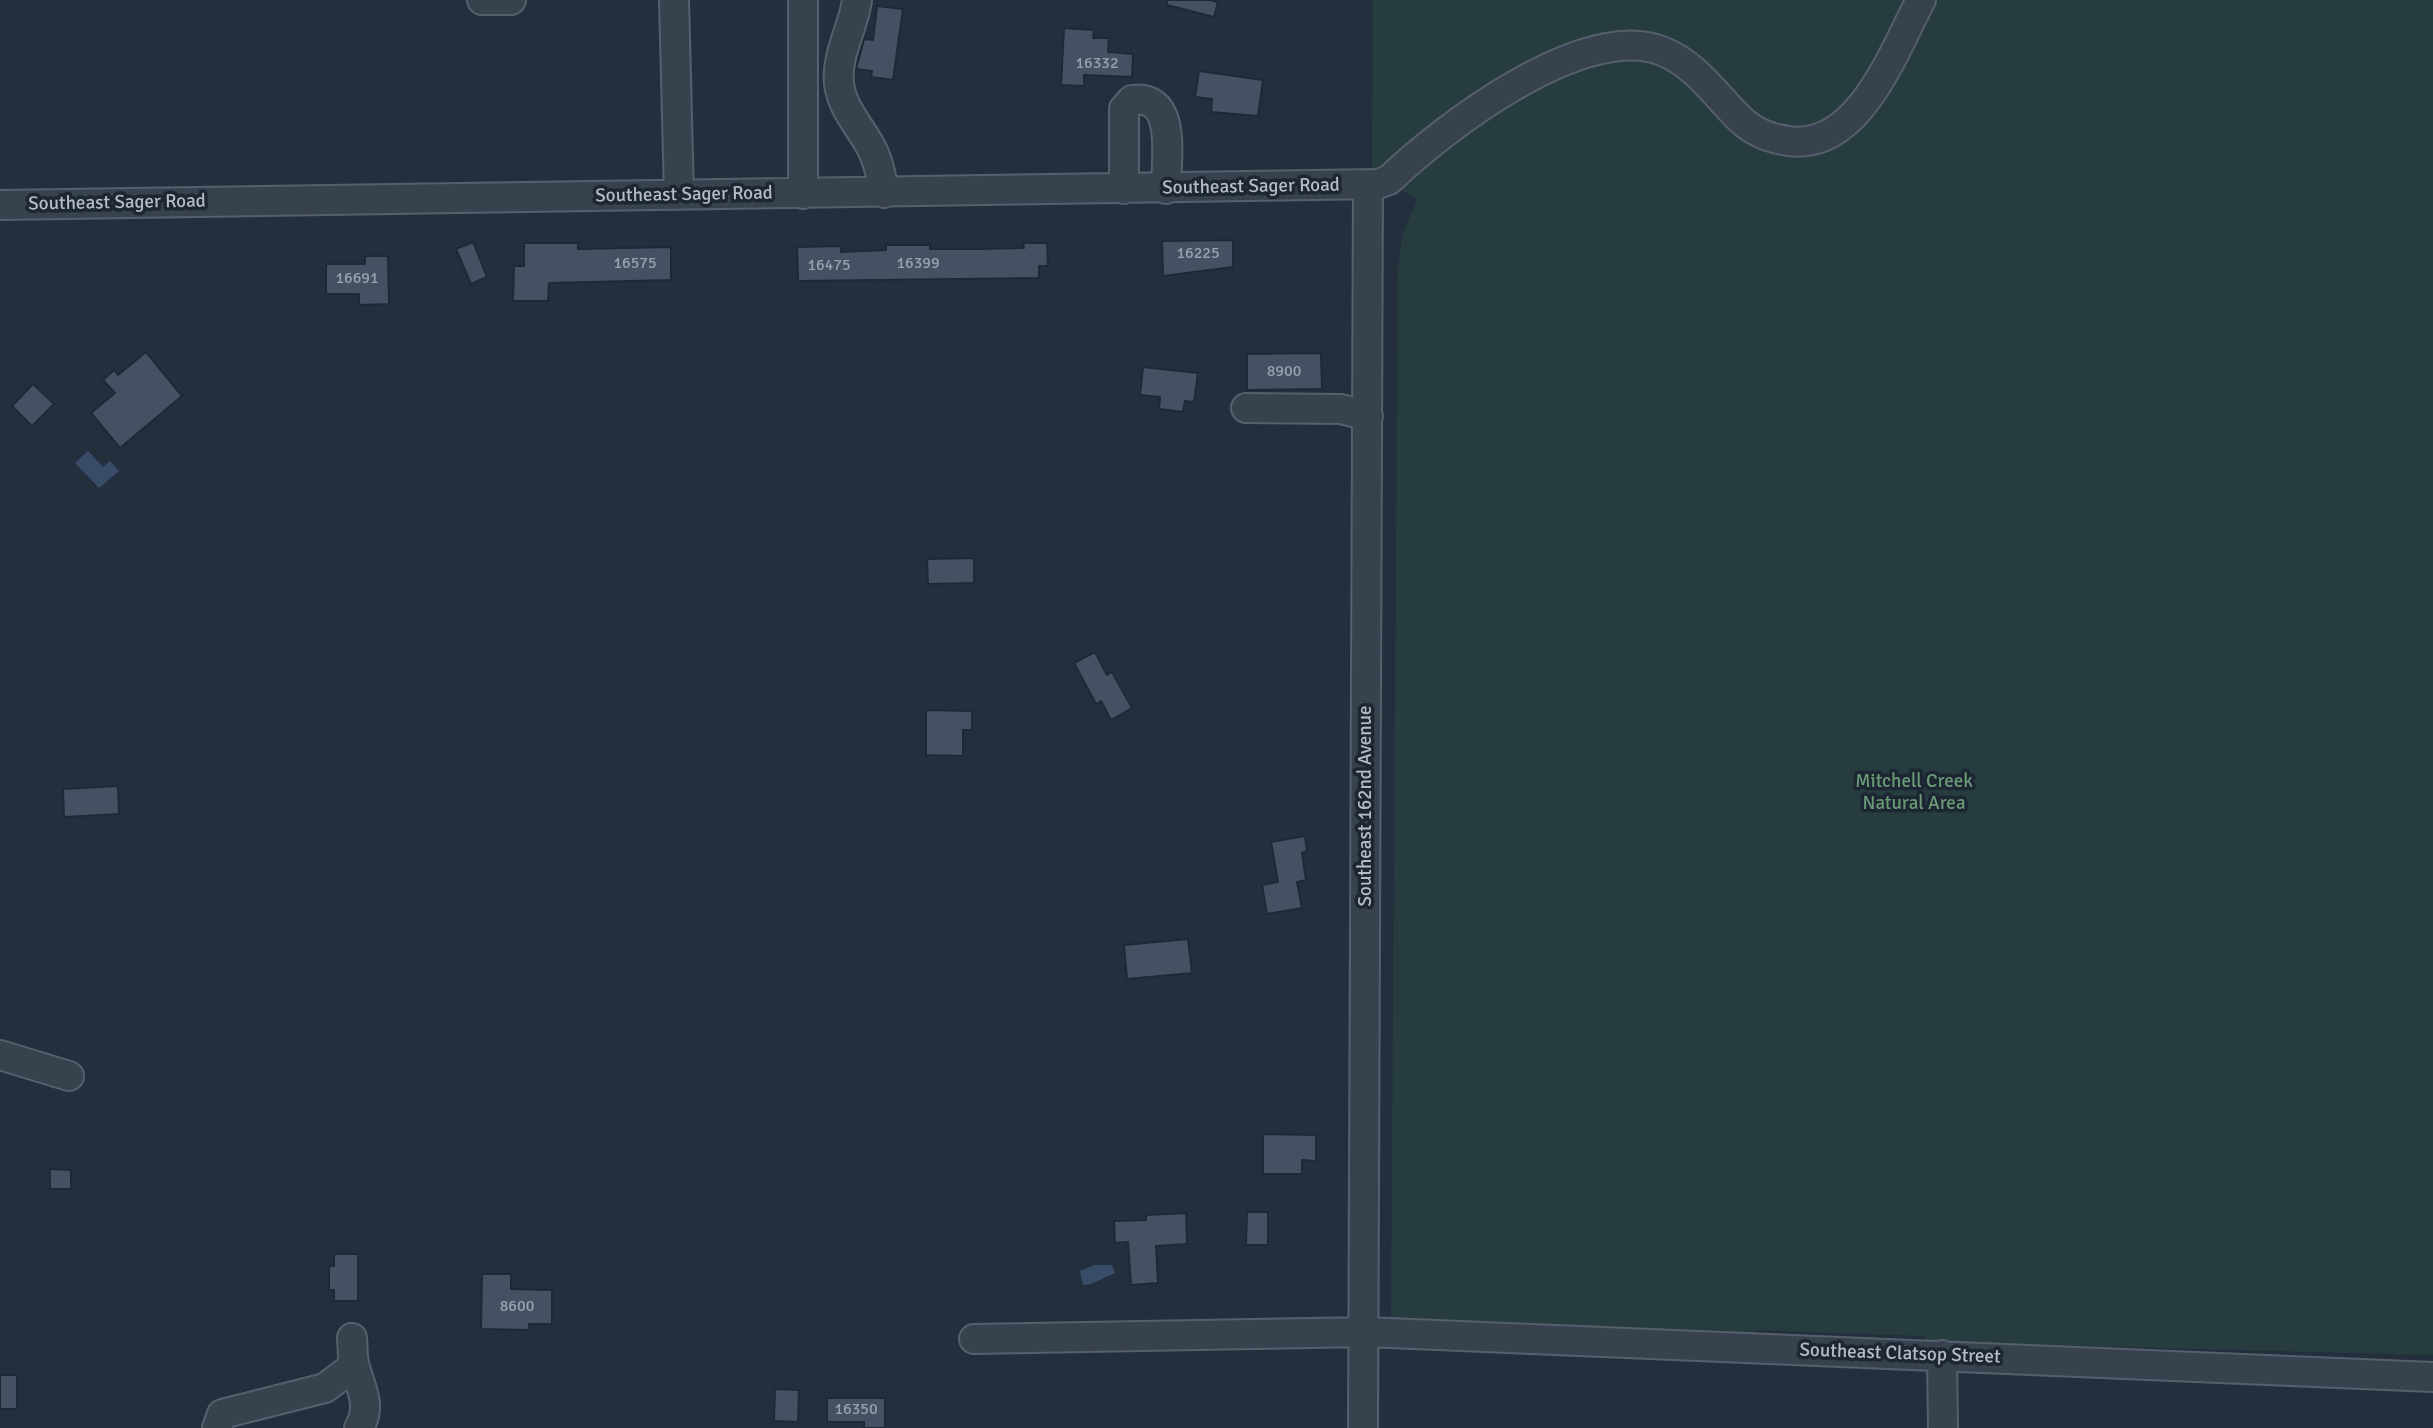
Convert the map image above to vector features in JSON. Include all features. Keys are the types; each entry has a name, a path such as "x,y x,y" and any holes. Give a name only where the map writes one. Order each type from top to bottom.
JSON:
{"street":[{"path":"482,0 511,0"},
{"path":"674,0 679,195"},
{"path":"803,0 803,194"},
{"path":"857,0 855,15 842,47 839,84 847,111 880,167 884,193"},
{"path":"1368,184 1385,183 1453,124 1561,62 1592,49 1624,44 1661,50 1693,67 1743,122 1772,139 1804,143 1833,134 1862,108 1922,0"},
{"path":"1124,189 1124,109 1132,100 1146,98 1157,103 1164,117 1166,189"},
{"name":"Southeast Sager Road","path":"0,205 1368,184"},
{"name":"Southeast 162nd Avenue","path":"1363,1428 1366,1332 1368,184"},
{"path":"1246,408 1341,409 1368,416"},
{"path":"0,1055 69,1076"},
{"name":"Southeast Clatsop Street","path":"974,1339 1366,1332 2433,1377"},
{"path":"352,1338 354,1366 365,1392 366,1416 359,1428"},
{"path":"1942,1355 1943,1428"},
{"path":"216,1428 222,1414 325,1388 354,1366"}],"green space":[{"name":"Mitchell Creek Natural Area","path":"1373,0 2433,0 2433,1355 1926,1342 1925,1336 1756,1330 1755,1334 1391,1317 1398,269 1403,233 1417,200 1372,171"}],"water":[{"path":"88,451 103,467 110,461 119,471 99,488 75,463"},
{"path":"1094,1265 1112,1265 1115,1273 1083,1285 1080,1271"}],"building":[{"path":"1167,0 1218,2 1214,17 1167,5"},
{"path":"877,6 903,9 893,80 871,77 872,71 856,69 864,39 873,40"},
{"path":"1064,28 1094,30 1093,38 1109,38 1108,52 1133,54 1132,77 1084,75 1084,86 1061,85"},
{"path":"1199,71 1263,80 1258,116 1211,112 1212,99 1195,97"},
{"path":"1233,240 1233,267 1163,276 1162,241"},
{"path":"473,242 487,277 471,284 456,249"},
{"path":"524,243 578,243 578,249 671,247 671,280 549,283 548,301 513,301 514,266 524,266"},
{"path":"1023,243 1047,243 1048,266 1039,266 1039,278 798,281 797,247 841,246 841,252 886,250 886,245 930,245 930,249 1024,248"},
{"path":"365,256 388,256 389,304 359,305 359,294 326,294 326,264 365,264"},
{"path":"146,352 182,396 120,448 91,413 115,393 103,380 114,370 118,375"},
{"path":"1321,353 1322,389 1247,390 1247,354"},
{"path":"1143,367 1198,373 1194,402 1185,401 1183,412 1159,409 1160,397 1140,395"},
{"path":"33,384 54,404 32,426 12,406"},
{"path":"974,558 974,583 928,584 927,559"},
{"path":"1095,652 1107,675 1112,672 1132,708 1111,720 1101,701 1096,704 1074,663"},
{"path":"926,710 972,711 972,730 963,730 963,756 926,755"},
{"path":"118,786 119,814 64,817 63,789"},
{"path":"1305,836 1307,851 1302,853 1306,880 1297,882 1302,908 1267,914 1262,885 1278,882 1271,842"},
{"path":"1188,939 1192,973 1127,979 1124,945"},
{"path":"1263,1134 1316,1135 1316,1161 1302,1160 1302,1174 1263,1174"},
{"path":"50,1169 71,1170 71,1189 50,1189"},
{"path":"1247,1212 1268,1212 1268,1245 1246,1245"},
{"path":"1186,1213 1187,1244 1156,1246 1158,1283 1131,1285 1128,1242 1115,1243 1114,1221 1146,1220 1146,1215"},
{"path":"334,1254 358,1254 358,1301 334,1301 334,1290 329,1290 329,1266 334,1266"},
{"path":"482,1274 511,1274 511,1289 552,1290 552,1324 529,1324 529,1330 481,1329"},
{"path":"0,1375 17,1375 17,1409 0,1409"},
{"path":"775,1389 799,1390 798,1422 774,1421"},
{"path":"827,1398 885,1398 885,1428 864,1428 864,1422 827,1422"}]}
